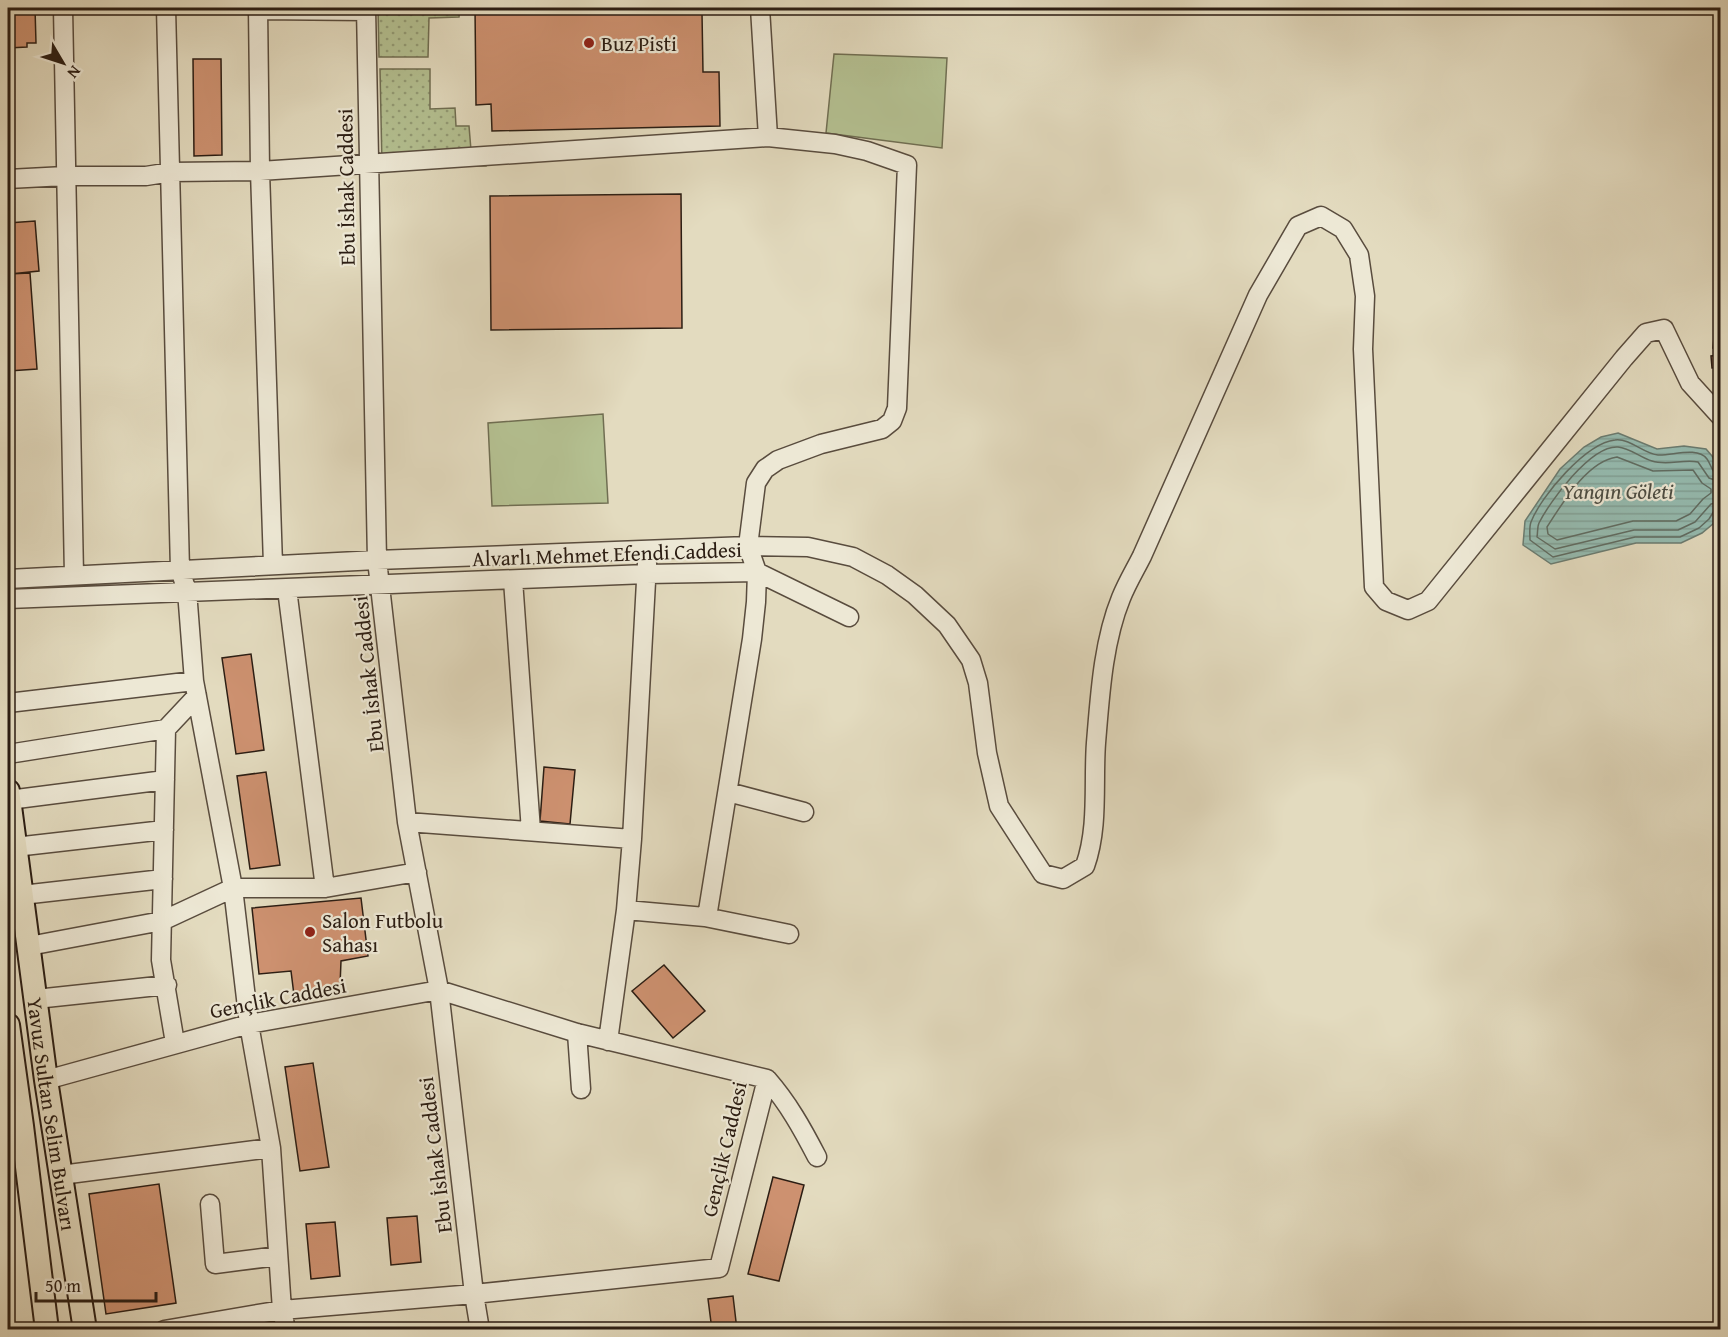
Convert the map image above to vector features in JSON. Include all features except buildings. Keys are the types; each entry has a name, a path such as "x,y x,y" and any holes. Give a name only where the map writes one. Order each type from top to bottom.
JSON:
{"main road":[{"name":"Yavuz Sultan Selim Bulvarı","path":"8,795 46,1080 85,1329"},
{"name":"Yavuz Sultan Selim Bulvarı","path":"8,1025 15,1128 47,1329"}],"street":[{"path":"63,8 74,576"},
{"path":"166,8 180,570 187,591 196,688 232,888 249,1024 271,1148 282,1310 286,1329"},
{"path":"760,8 768,137"},
{"path":"273,566 260,171 258,9 366,9"},
{"name":"Ebu İshak Caddesi","path":"366,9 377,560 407,822 439,990 480,1329"},
{"path":"8,179 146,176 171,172 260,171 768,137 835,144 867,151 907,165 897,408 892,421 882,429 821,444 778,460 765,468 756,483 748,546 757,572 849,618"},
{"path":"8,579 377,560 748,546 808,547 853,557 887,575 915,595 947,625 971,660 978,683 987,753 999,806 1043,874 1063,879 1085,866 1090,852 1095,806 1096,744 1106,651 1121,598 1147,546 1258,295 1298,226 1321,216 1343,229 1359,255 1365,296 1363,349 1374,586 1386,601 1408,610 1428,602 1646,333 1664,328 1690,383 1720,416"},
{"path":"608,1041 626,910 632,839 647,550"},
{"name":"Alvarlı Mehmet Efendi Caddesi","path":"8,599 647,574 757,572 752,639 728,792 705,916"},
{"path":"513,580 531,831"},
{"path":"287,589 325,888"},
{"path":"8,703 196,688"},
{"path":"175,1043 161,960 166,729 196,688"},
{"path":"8,754 166,729"},
{"path":"8,795 165,780"},
{"path":"728,792 804,812"},
{"path":"407,822 632,839"},
{"path":"15,847 164,830"},
{"path":"29,946 162,921 232,888 325,888 417,872"},
{"path":"22,895 163,879"},
{"path":"626,910 705,916 789,934"},
{"path":"36,999 167,985"},
{"name":"Gençlik Caddesi","path":"46,1080 249,1024 439,990 578,1033 767,1079 718,1268 474,1294 282,1310 164,1329"},
{"path":"578,1033 581,1089"},
{"path":"767,1079 798,1119 817,1157"},
{"path":"61,1175 271,1148"},
{"path":"210,1203 215,1264 278,1256"}],"green space":[{"path":"378,8 460,8 459,17 429,18 428,57 379,57"},
{"path":"834,54 947,58 942,148 826,133"},
{"path":"380,69 430,69 430,109 455,108 456,126 469,126 471,150 485,150 486,166 382,166"},
{"path":"603,414 608,503 492,506 488,423"}],"water":[{"name":"Yangın Göleti","path":"1618,433 1657,449 1684,446 1706,449 1720,473 1720,510 1714,523 1702,533 1681,543 1636,543 1551,564 1523,545 1525,521 1560,469 1584,447 1601,437"}],"place":[{"name":"Buz Pisti","path":"589,43"},
{"name":"Salon Futbolu Sahası","path":"310,932"}]}
